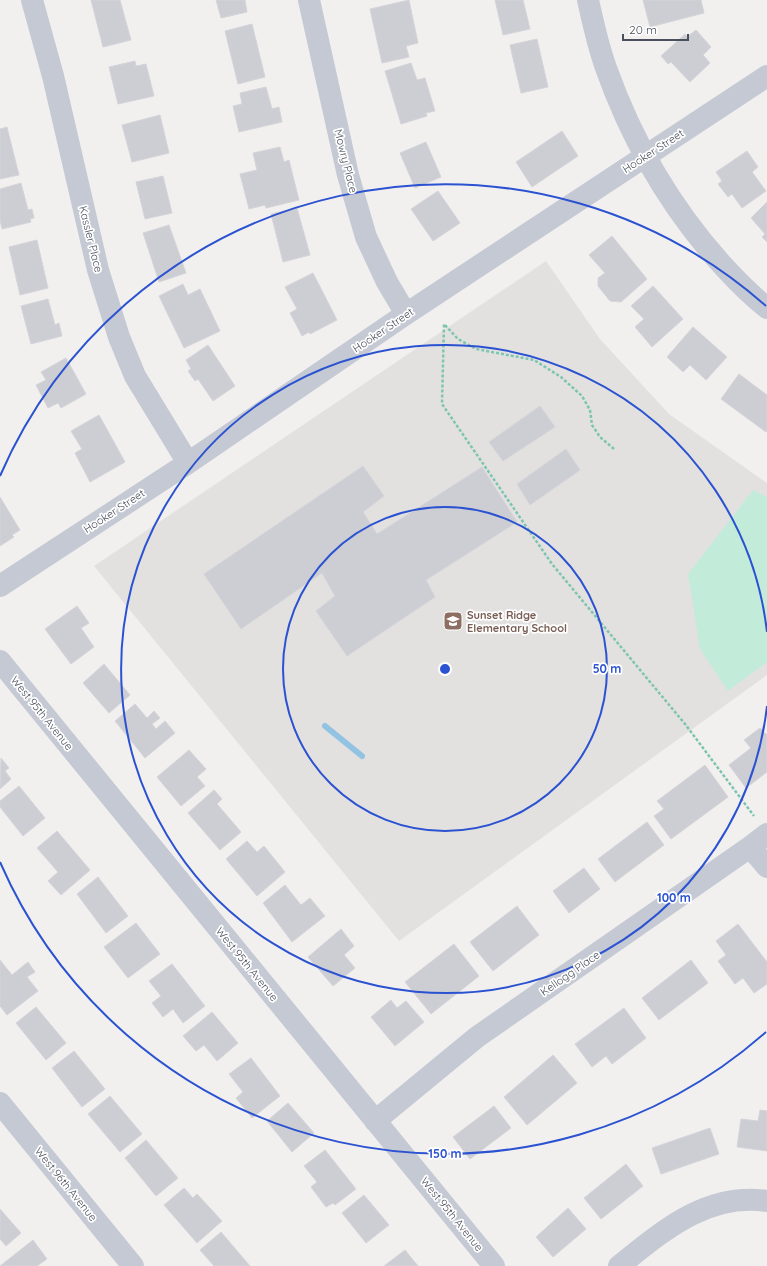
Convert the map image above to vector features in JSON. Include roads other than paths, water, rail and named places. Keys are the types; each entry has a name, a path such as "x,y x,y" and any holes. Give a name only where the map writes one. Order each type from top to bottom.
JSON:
{"street":[{"name":"Kassler Place","path":"32,0 53,76 98,270 119,337 134,376 188,463"},
{"name":"Mowry Place","path":"309,0 348,175 366,237 387,282 406,314"},
{"path":"588,0 605,66 620,105 645,157 680,213 703,244 737,280 767,308"},
{"name":"Hooker Street","path":"0,586 188,463 406,314 767,76"},
{"name":"West 95th Avenue","path":"0,661 494,1266"},
{"path":"758,833 767,867"},
{"name":"Kellogg Place","path":"375,1121 477,1037 758,833"},
{"name":"West 96th Avenue","path":"0,1103 133,1266"},
{"path":"619,1266 663,1231 697,1211 717,1203 734,1200 767,1201"}],"waterway":[{"path":"325,726 362,756"}],"place":[{"name":"Sunset Ridge Elementary School","path":"453,621"}]}
